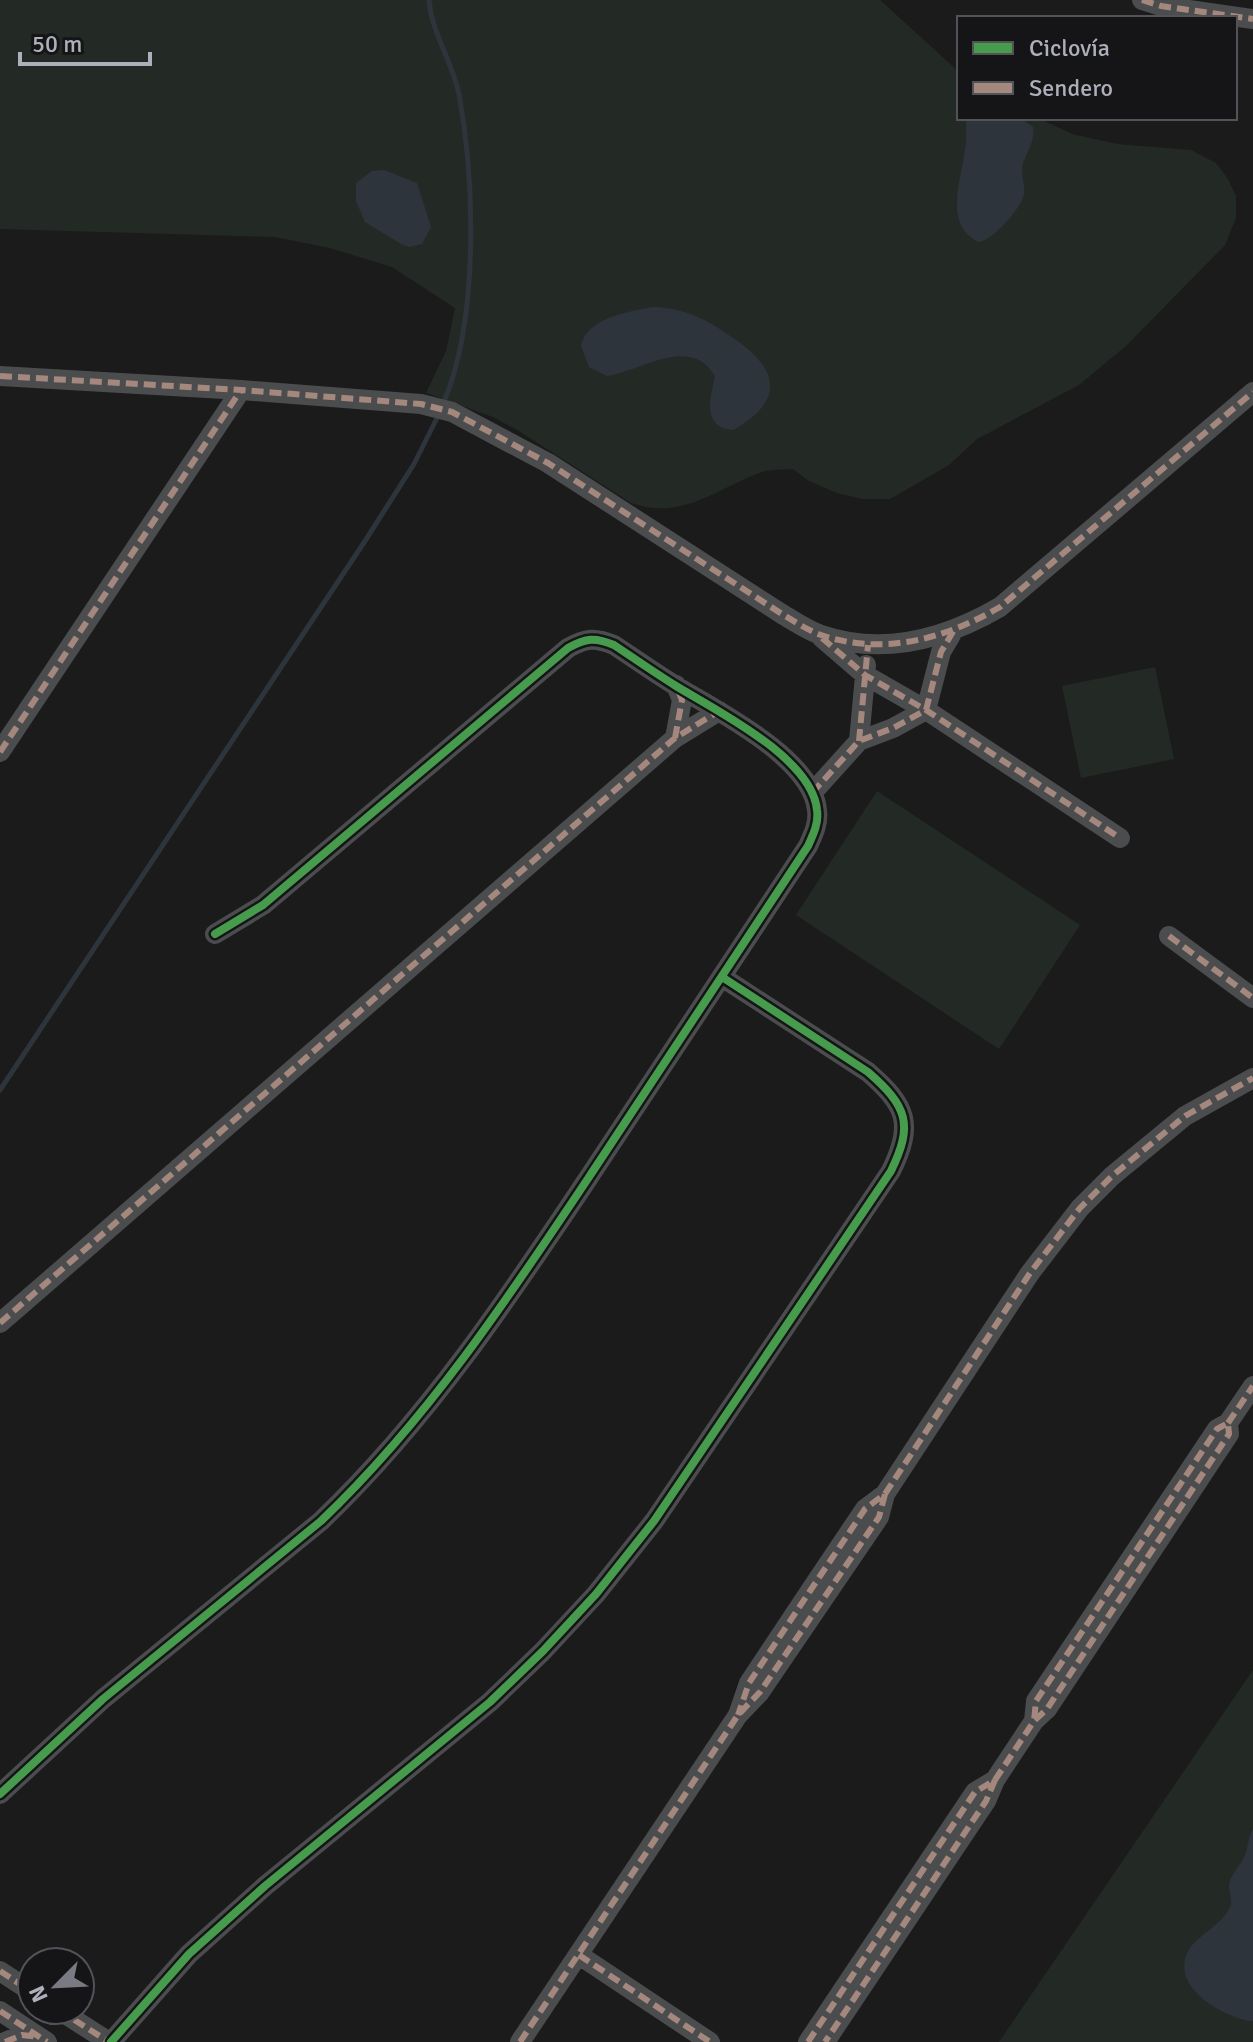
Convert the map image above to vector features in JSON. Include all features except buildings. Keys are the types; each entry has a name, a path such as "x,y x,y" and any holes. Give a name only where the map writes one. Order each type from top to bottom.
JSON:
{"street":[{"path":"1142,0 1161,6 1214,6 1253,19"},
{"path":"0,376 421,404 452,412 548,463 817,634 865,675 926,710 1120,838"},
{"path":"0,752 241,390"},
{"path":"817,634 868,645 907,642 954,630 981,618 1016,595 1253,392"},
{"path":"812,793 859,741 893,728 926,710 941,652 954,630"},
{"path":"0,1794 115,1689 321,1521 383,1458 450,1378 511,1293 808,846 816,827 817,810 812,793 799,773 782,757 719,711 614,645 594,638 568,648 263,905 215,934"},
{"path":"859,741 868,645"},
{"path":"675,738 682,700 676,685"},
{"path":"0,1323 675,738 719,711"},
{"path":"1169,936 1253,998"},
{"path":"84,2026 110,2042 189,1954 226,1920 359,1808 463,1726 518,1677 596,1594 654,1521 891,1171 903,1146 905,1130 903,1115 885,1087 868,1072 722,977"},
{"path":"520,2042 738,1715 749,1683 879,1517 885,1494 1030,1273 1080,1208 1112,1176 1185,1116 1253,1078"},
{"path":"808,2042 986,1801 995,1780 1034,1721 1047,1709 1217,1429 1228,1423 1253,1386"},
{"path":"825,2042 894,1927"},
{"path":"579,1955 710,2042"},
{"path":"0,2011 43,2039"},
{"path":"5,2042 22,2035 43,2039"}],"shaded area":[{"path":"0,0 880,0 957,70 957,120 1042,120 1072,134 1117,144 1191,150 1216,163 1236,196 1236,218 1225,245 1127,345 1079,385 977,439 949,465 890,499 862,499 837,493 809,481 793,469 762,472 699,500 667,508 631,503 493,417 426,393 446,351 455,308 392,267 330,248 275,237 0,229"},
{"path":"966,120 1023,120 1033,127 1032,141 1022,167 1022,199 999,229 979,242 968,235 958,214 958,188 966,142"},
{"path":"384,170 417,183 431,227 422,244 409,247 401,244 365,222 356,201 356,183 372,171"},
{"path":"654,307 676,310 705,321 733,338 760,361 770,384 768,396 750,419 733,430 716,424 710,410 715,376 705,364 692,358 664,358 607,376 589,367 581,346 591,329 610,318"},
{"path":"1155,667 1174,759 1081,778 1062,686"},
{"path":"877,791 1080,925 999,1049 796,915"},
{"path":"1253,1670 1253,2042 999,2042"},
{"path":"1253,1829 1251,2021 1226,2013 1201,1997 1185,1974 1185,1962 1194,1943 1229,1909 1230,1880 1244,1856"}],"waterway":[{"path":"429,0 434,24 459,94 470,209 468,293 463,333 443,404"},
{"path":"0,1090 365,541 414,464 439,414"}],"marked path":[{"path":"1142,0 1161,6 1232,16"},
{"path":"1237,17 1253,19"},
{"path":"0,376 421,404 452,412 548,463 806,628 821,635 867,644 890,644 936,635 958,628 1000,607 1253,392"},
{"path":"0,752 241,390"},
{"path":"812,793 859,741 893,728 926,710 941,652 954,630"},
{"path":"822,638 865,675 926,710 1120,838"},
{"path":"859,741 868,645"},
{"path":"675,738 682,700 676,685"},
{"path":"0,1323 675,738 719,711"},
{"path":"1169,936 1253,998"},
{"path":"885,1494 1030,1273 1080,1208 1112,1176 1185,1116 1253,1078"},
{"path":"1228,1423 1253,1386"},
{"path":"995,1780 1034,1721 1047,1709 1229,1434 1228,1423 1217,1429 1036,1701 1034,1721"},
{"path":"520,2042 738,1715 760,1692 879,1517 885,1494 865,1509 814,1585 749,1683 738,1715"},
{"path":"808,2042 975,1792 995,1780 986,1801 825,2042"},
{"path":"579,1955 710,2042"},
{"path":"0,1971 16,1982"},
{"path":"0,2011 47,2042"},
{"path":"84,2026 109,2042"},
{"path":"5,2042 22,2035 39,2037"}],"cycle path":[{"path":"0,1794 103,1699 321,1521 360,1482 432,1399 529,1266 808,846 814,833 817,810 811,791 799,772 760,738 614,645 596,640 585,641 568,648 263,905 215,934"},
{"path":"111,2042 189,1954 265,1886 490,1702 596,1594 654,1521 891,1171 903,1140 904,1128 903,1117 891,1095 868,1072 722,977"}]}
